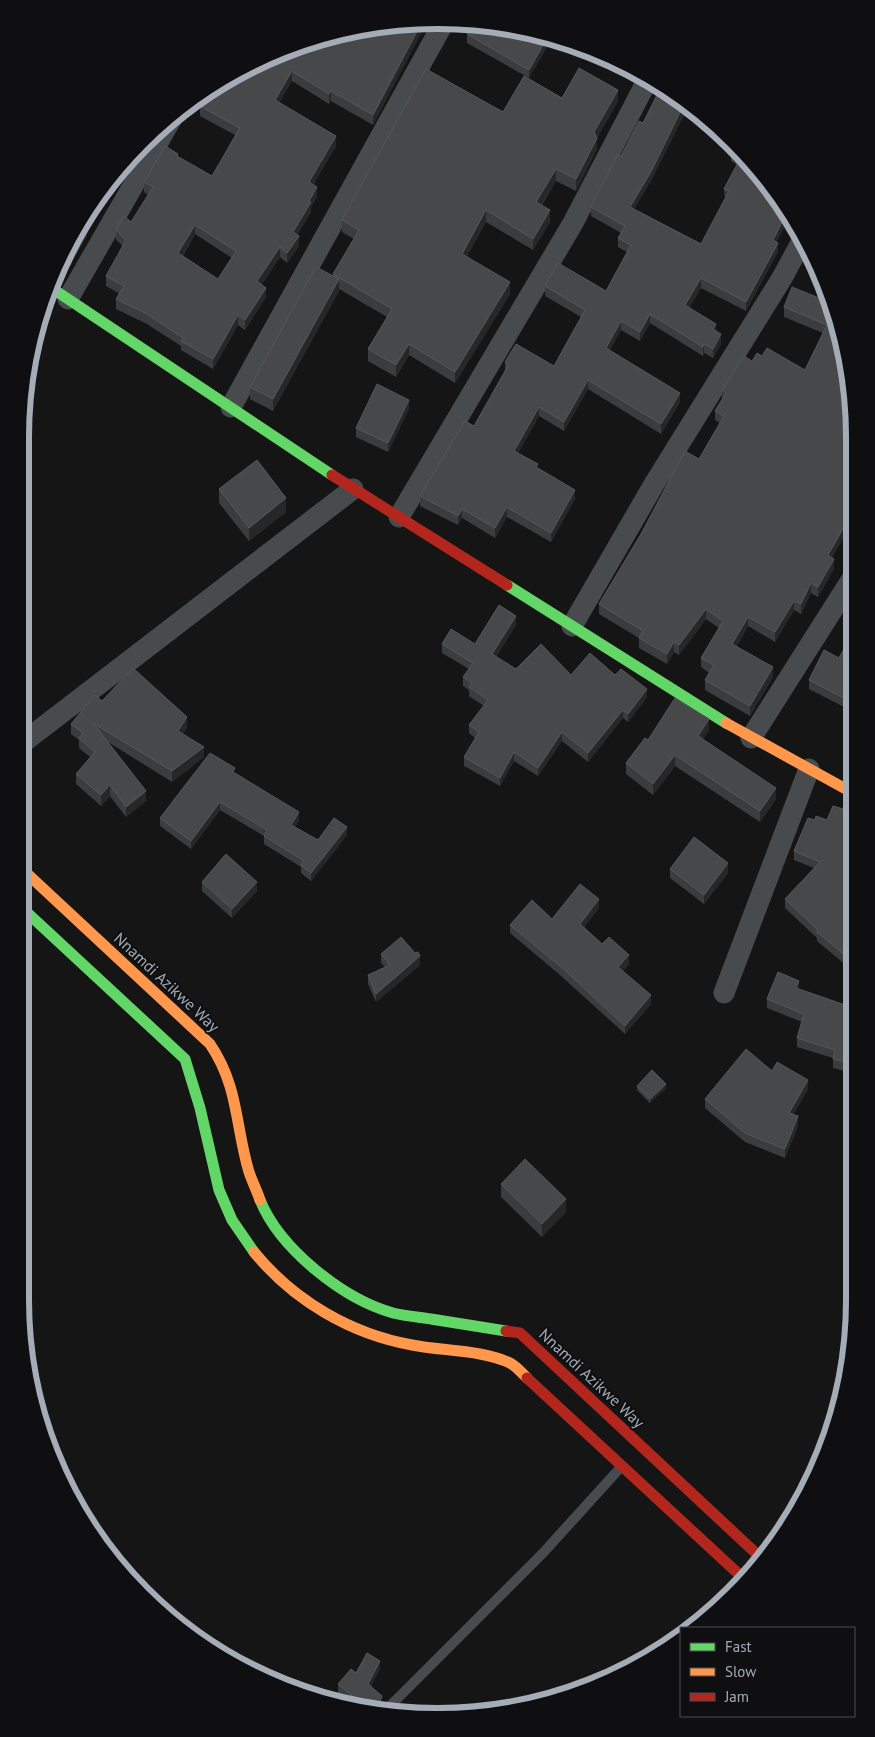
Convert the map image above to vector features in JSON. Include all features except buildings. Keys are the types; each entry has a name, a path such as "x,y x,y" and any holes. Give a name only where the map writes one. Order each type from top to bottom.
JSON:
{"main road":[{"path":"56,291 354,488 572,626 751,738 846,789"},
{"name":"Nnamdi Azikwe Way","path":"29,875 210,1044 223,1063 230,1081 250,1172 265,1212 288,1242 316,1271 353,1296 394,1313 520,1333 757,1554"},
{"path":"29,914 185,1059 194,1082 220,1193 239,1234 264,1266 295,1295 334,1320 382,1338 474,1354 511,1363 740,1575"}],"street":[{"path":"231,407 440,29"},
{"path":"400,517 573,223 645,86"},
{"path":"68,299 162,136"},
{"path":"572,626 653,486 782,278 799,247"},
{"path":"29,737 354,488"},
{"path":"751,738 846,588"},
{"path":"724,993 809,769"}],"lane":[{"path":"391,1705 544,1553 622,1466"}],"traffic: fast":[{"path":"56,291 332,475"},
{"path":"507,585 726,723"},
{"path":"29,914 185,1059 200,1108 219,1190 232,1220 254,1252"},
{"path":"260,1200 269,1218 298,1254 315,1270 354,1296 393,1313 506,1331"}],"traffic: slow":[{"path":"726,723 846,789"},
{"path":"29,875 210,1044 219,1060 231,1091 244,1155 260,1200"},
{"path":"254,1252 287,1286 325,1313 346,1324 389,1340 424,1347 475,1353 499,1359 512,1364 527,1378"}],"traffic: jam":[{"path":"332,475 507,585"},
{"path":"506,1331 520,1333 757,1554"},
{"path":"527,1378 740,1575"}]}
